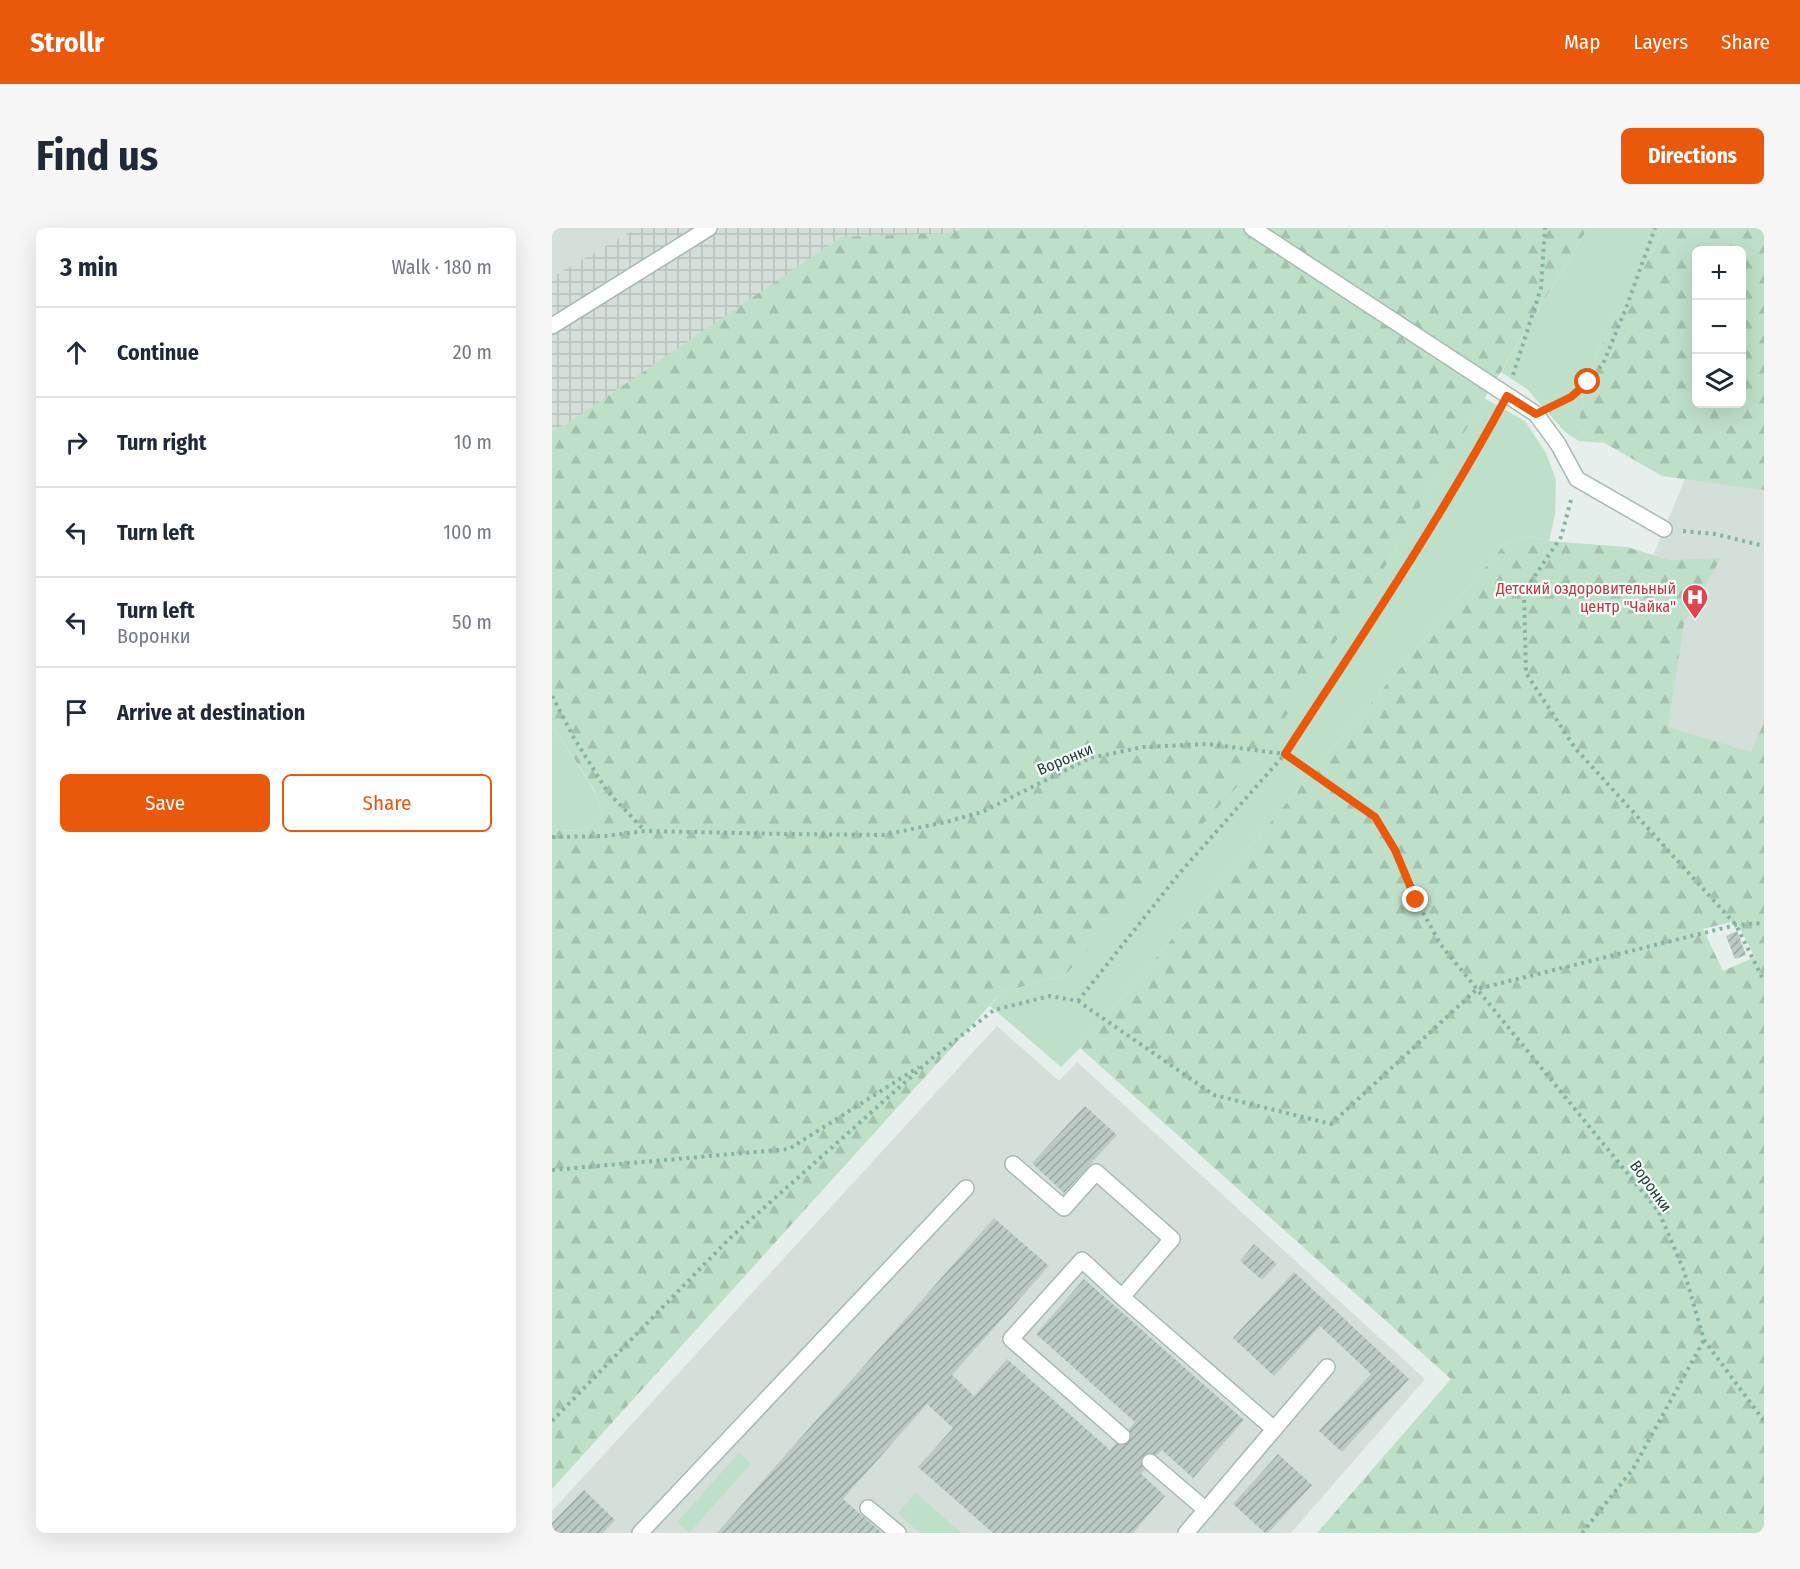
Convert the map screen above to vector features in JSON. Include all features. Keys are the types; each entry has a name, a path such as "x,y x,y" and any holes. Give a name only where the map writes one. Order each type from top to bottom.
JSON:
{"lane":[{"path":"552,326 709,228"},
{"path":"1252,228 1536,414 1558,444 1577,479 1664,529"},
{"path":"1013,1164 1064,1208 1096,1172 1172,1239 1122,1297"},
{"path":"640,1533 966,1188"},
{"path":"1122,1436 1011,1339 1082,1260 1274,1429"},
{"path":"1186,1533 1327,1367"},
{"path":"1150,1462 1206,1510"},
{"path":"868,1508 898,1533"}],"path":[{"path":"1078,1001 1178,875 1285,754 1379,610 1485,437 1507,396 1541,288 1545,228"},
{"path":"1536,414 1571,397 1603,364 1655,228"},
{"path":"1577,479 1561,537 1524,592 1526,673 1575,748 1736,925 1764,981"},
{"path":"1664,529 1715,534 1764,546"},
{"path":"552,696 574,738 607,791 645,831"},
{"name":"Воронки","path":"552,837 606,836 645,831 883,835 982,812 1090,758 1143,747 1208,744 1285,754 1375,817 1395,850 1416,900 1441,945 1659,1212 1684,1271 1704,1340 1764,1421"},
{"path":"552,1421 729,1239 930,1060 994,1010 1050,996 1078,1001 1214,1095 1331,1124 1477,989 1736,925 1764,922"},
{"path":"552,1170 789,1149 930,1060"},
{"path":"1582,1533 1633,1469 1704,1340"}],"shaded area":[{"path":"552,228 637,228 552,277"},
{"path":"637,228 962,228 552,431 552,277"},
{"name":"Детский оздоровительный центр \"Чайка\"","path":"1764,438 1764,914 1588,711 1698,448"},
{"path":"997,1026 1059,1081 1077,1062 1425,1379 1291,1533 552,1533 552,1511"}],"green space":[{"path":"962,228 1588,228 1385,567 1245,778 1065,975 1002,992 552,1489 552,831 581,830 593,825 603,815 595,791 552,725 552,431 568,423 841,237 951,233"},
{"path":"1588,228 1665,228 1596,355 1577,427 1605,443 1579,441 1565,432 1527,389 1501,372"},
{"path":"1665,228 1764,228 1764,490 1662,476 1577,427 1596,355"},
{"path":"1484,398 1525,421 1546,453 1556,480 1555,515 1549,541 1530,536 1504,545 1080,1048 1061,1067 990,1006 1002,992 1065,975 1385,567"},
{"path":"1530,536 1549,541 1627,547 1669,560 1721,558 1684,623 1668,727 1751,752 1764,721 1764,1533 1317,1533 1451,1379 1080,1048 1504,545","holes":["1736,921 1755,957 1723,971 1703,929"]},
{"path":"552,725 595,792 603,815 587,828 574,831 552,831"},
{"path":"739,1453 751,1464 689,1533 677,1522"},
{"path":"916,1493 962,1533 920,1533 898,1513"}],"building":[{"path":"1737,931 1746,955 1735,959 1726,936"},
{"path":"1085,1106 1117,1135 1064,1193 1032,1163"},
{"path":"994,1218 1049,1266 952,1375 974,1396 1007,1359 1110,1450 1135,1422 1036,1334 1084,1279 1244,1420 1193,1478 1162,1450 1150,1462 1141,1474 1165,1496 1133,1533 993,1533 918,1467 953,1428 927,1404 843,1499 882,1533 717,1533"},
{"path":"1254,1244 1277,1264 1262,1280 1240,1261"},
{"path":"1294,1272 1409,1379 1342,1452 1319,1431 1371,1374 1320,1326 1274,1376 1233,1338"},
{"path":"1278,1454 1312,1485 1268,1533 1265,1533 1233,1504"},
{"path":"584,1490 615,1520 603,1533 552,1533 552,1523"}],"place":[{"name":"Детский оздоровительный центр \"Чайка\"","path":"1695,620"}],"route":[{"path":"1416,900 1395,850 1375,817 1285,754 1379,610 1485,437 1507,396 1536,414 1571,397 1588,382"}]}
